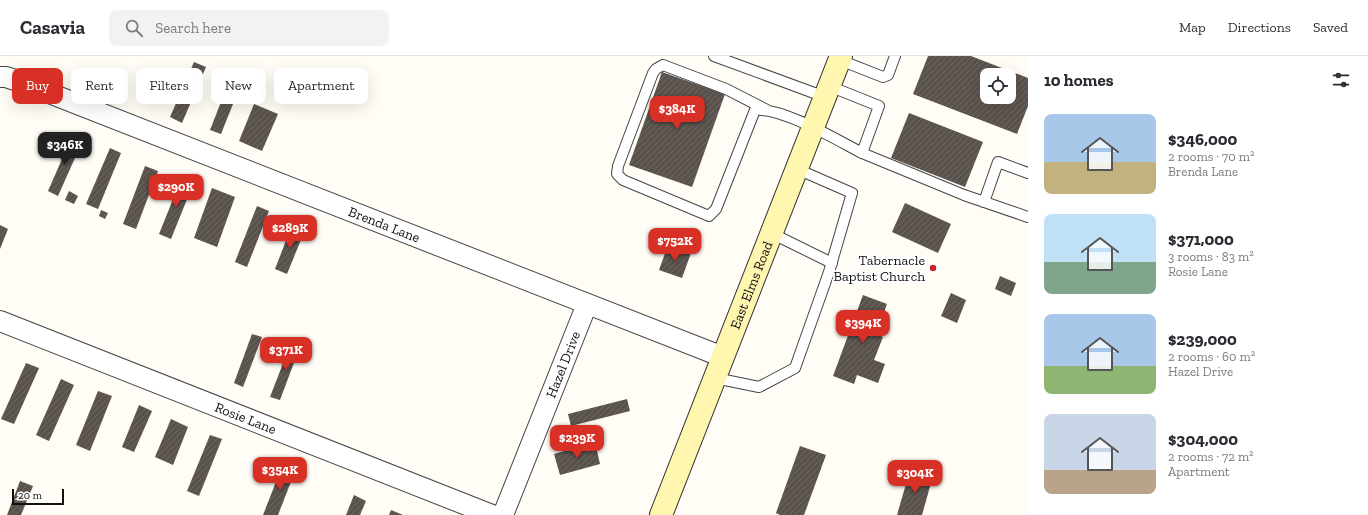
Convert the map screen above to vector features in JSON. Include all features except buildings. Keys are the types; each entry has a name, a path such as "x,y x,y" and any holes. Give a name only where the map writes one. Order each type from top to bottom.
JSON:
{"main road":[{"name":"East Elms Road","path":"661,515 841,58"}],"street":[{"name":"Brenda Lane","path":"0,77 6,77 21,82 723,357"},
{"name":"Hazel Drive","path":"503,515 587,304"},
{"name":"Rosie Lane","path":"0,321 492,515"}],"lane":[{"path":"714,56 827,92 879,106 862,153"},
{"path":"841,58 883,77 888,75 896,56"},
{"path":"767,110 755,110 716,209 709,216 623,180 617,174 618,166 653,74 656,69 663,65 726,90 767,110 813,127 862,153 984,202 1028,217"},
{"path":"984,202 998,162 1028,173"},
{"path":"715,378 759,386 795,368 832,262 852,193 797,169"},
{"path":"772,233 832,262"}],"place":[{"name":"Tabernacle Baptist Church","path":"933,268"}]}
